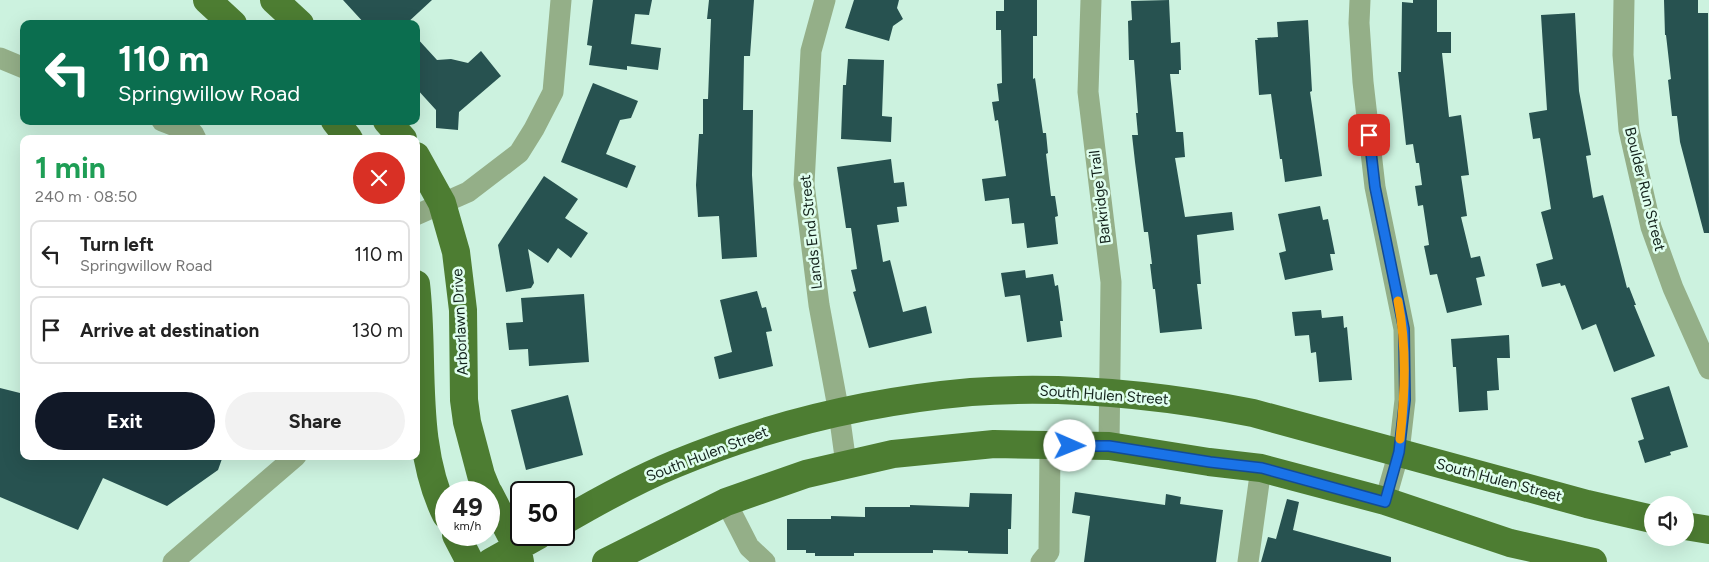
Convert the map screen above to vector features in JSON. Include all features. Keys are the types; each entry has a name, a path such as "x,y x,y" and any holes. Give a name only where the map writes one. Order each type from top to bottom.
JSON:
{"main road":[{"path":"207,0 229,20"},
{"path":"274,0 296,20"},
{"path":"338,125 347,135"},
{"path":"391,125 399,135"},
{"name":"Arborlawn Drive","path":"420,163 442,203 449,225 460,281 463,310 464,400 467,422 484,481"},
{"path":"420,376 422,422 430,476 435,488"},
{"name":"South Hulen Street","path":"575,515 626,486 690,458 750,436 791,424 891,402 972,392 1024,390 1176,399 1253,413 1587,504 1644,517"},
{"path":"606,562 726,502 806,474 893,454 994,444 1109,446 1262,468 1385,502 1510,544 1593,562"},
{"name":"Arborlawn Drive","path":"500,510 525,548"},
{"path":"1694,528 1709,530"},
{"path":"462,546 470,562"},
{"path":"490,562 525,548"}],"street":[{"path":"420,213 468,192 519,153 553,92 561,0"},
{"name":"Lands End Street","path":"825,0 811,51 804,184 818,305 840,413 846,464"},
{"name":"Barkridge Trail","path":"1091,0 1088,92 1110,282 1109,446"},
{"path":"1360,0 1359,22 1363,82 1375,187 1404,329 1405,400 1399,452 1385,502"},
{"name":"Boulder Run Street","path":"1624,0 1623,55 1629,130 1651,227 1673,288 1709,369"},
{"path":"0,58 20,66"},
{"path":"172,125 193,135"},
{"path":"1042,562 1049,552 1050,445"},
{"path":"173,562 291,460"},
{"path":"1248,562 1262,468"},
{"path":"726,502 749,547 765,562"}],"building":[{"path":"343,0 432,0 410,20 361,20"},
{"path":"593,0 652,0 649,15 635,14 631,44 661,48 658,70 627,66 627,70 589,65 592,46 587,45"},
{"path":"709,0 754,0 750,56 744,56 743,110 753,110 752,175 757,257 722,259 719,216 698,217 696,185 699,134 703,134 703,99 708,99 711,19 707,19"},
{"path":"854,0 899,0 897,8 903,19 893,26 889,41 845,28"},
{"path":"1004,0 1037,0 1037,36 1033,36 1033,79 1035,78 1043,133 1046,133 1048,153 1046,154 1051,196 1055,196 1058,216 1055,217 1058,244 1027,248 1024,223 1012,224 1009,198 985,201 982,179 1006,176 998,120 995,121 992,102 999,101 997,84 1002,83 1001,30 996,30 996,11 1004,11"},
{"path":"1169,0 1171,43 1180,42 1181,70 1179,70 1179,74 1170,74 1176,132 1183,132 1185,157 1175,158 1185,217 1232,212 1234,230 1197,235 1201,284 1197,284 1202,329 1160,333 1150,264 1152,264 1148,232 1144,232 1132,135 1138,135 1136,113 1138,113 1134,60 1129,60 1128,21 1132,20 1131,1"},
{"path":"1413,0 1437,0 1437,32 1451,32 1451,53 1442,53 1449,117 1461,115 1469,175 1461,176 1467,216 1461,217 1471,258 1480,256 1485,276 1476,278 1482,305 1447,313 1437,274 1430,275 1424,246 1429,245 1423,205 1418,206 1415,186 1422,185 1419,163 1416,163 1413,144 1406,145 1398,72 1401,72 1402,2 1413,3"},
{"path":"1664,0 1698,0 1698,13 1708,13 1709,233 1704,233 1680,142 1677,116 1672,116 1668,80 1671,79 1665,35"},
{"path":"1575,13 1579,91 1591,155 1586,156 1593,198 1603,195 1627,288 1629,287 1636,305 1634,305 1655,356 1614,372 1596,324 1582,330 1565,285 1561,286 1560,283 1542,287 1536,264 1553,259 1541,212 1551,209 1540,138 1533,139 1529,113 1547,110 1541,15"},
{"path":"1308,20 1312,91 1310,92 1322,176 1285,182 1271,94 1259,95 1255,40 1258,40 1257,38 1278,37 1277,22"},
{"path":"420,41 437,60 451,59 468,63 481,51 501,76 459,112 458,130 436,128 436,110 420,92"},
{"path":"848,59 884,60 882,116 892,117 891,142 841,139 843,85 846,85"},
{"path":"593,83 638,101 631,118 620,120 606,154 636,166 627,188 561,162"},
{"path":"891,159 894,183 904,182 907,206 897,207 899,222 877,225 883,262 890,260 903,312 926,306 932,333 869,348 853,292 856,291 851,270 857,269 851,228 846,228 837,167"},
{"path":"544,176 578,199 565,218 588,233 571,258 558,248 548,263 528,249 534,283 531,288 506,292 498,245"},
{"path":"1320,206 1323,220 1328,219 1335,254 1330,254 1333,270 1285,280 1279,253 1286,251 1278,214"},
{"path":"1025,270 1026,278 1053,274 1055,286 1058,285 1063,321 1060,321 1062,337 1027,342 1020,295 1005,297 1001,273"},
{"path":"757,291 762,308 766,307 772,331 766,332 773,366 719,379 714,357 732,352 720,300"},
{"path":"584,294 589,362 529,366 528,349 509,350 506,323 523,322 521,298"},
{"path":"1321,310 1322,318 1343,316 1344,328 1347,327 1352,380 1319,382 1316,352 1311,353 1309,335 1295,336 1292,312"},
{"path":"1509,335 1510,358 1497,358 1499,390 1487,391 1488,410 1459,412 1456,367 1453,367 1451,339"},
{"path":"1669,386 1688,447 1670,452 1671,455 1645,463 1638,441 1644,439 1631,398"},
{"path":"0,388 20,393 20,460 222,460 218,470 167,506 103,478 78,530 0,497"},
{"path":"568,395 583,455 526,470 511,410"},
{"path":"1075,492 1165,505 1166,494 1181,497 1180,504 1223,510 1216,562 1084,562 1090,516 1072,513"},
{"path":"970,493 1012,494 1011,529 1008,529 1008,554 933,550 933,553 854,553 854,556 815,556 815,553 806,553 806,550 787,550 787,519 831,519 831,516 865,517 865,507 910,507 910,505 969,507"},
{"path":"1287,499 1299,502 1293,530 1391,557 1391,562 1261,562 1268,537 1276,539"}],"slow traffic":[{"path":"1398,301 1404,329 1405,400 1400,439"}],"route":[{"path":"1070,446 1109,446 1262,468 1385,502 1399,452 1405,400 1404,329 1375,187 1369,135"}]}
